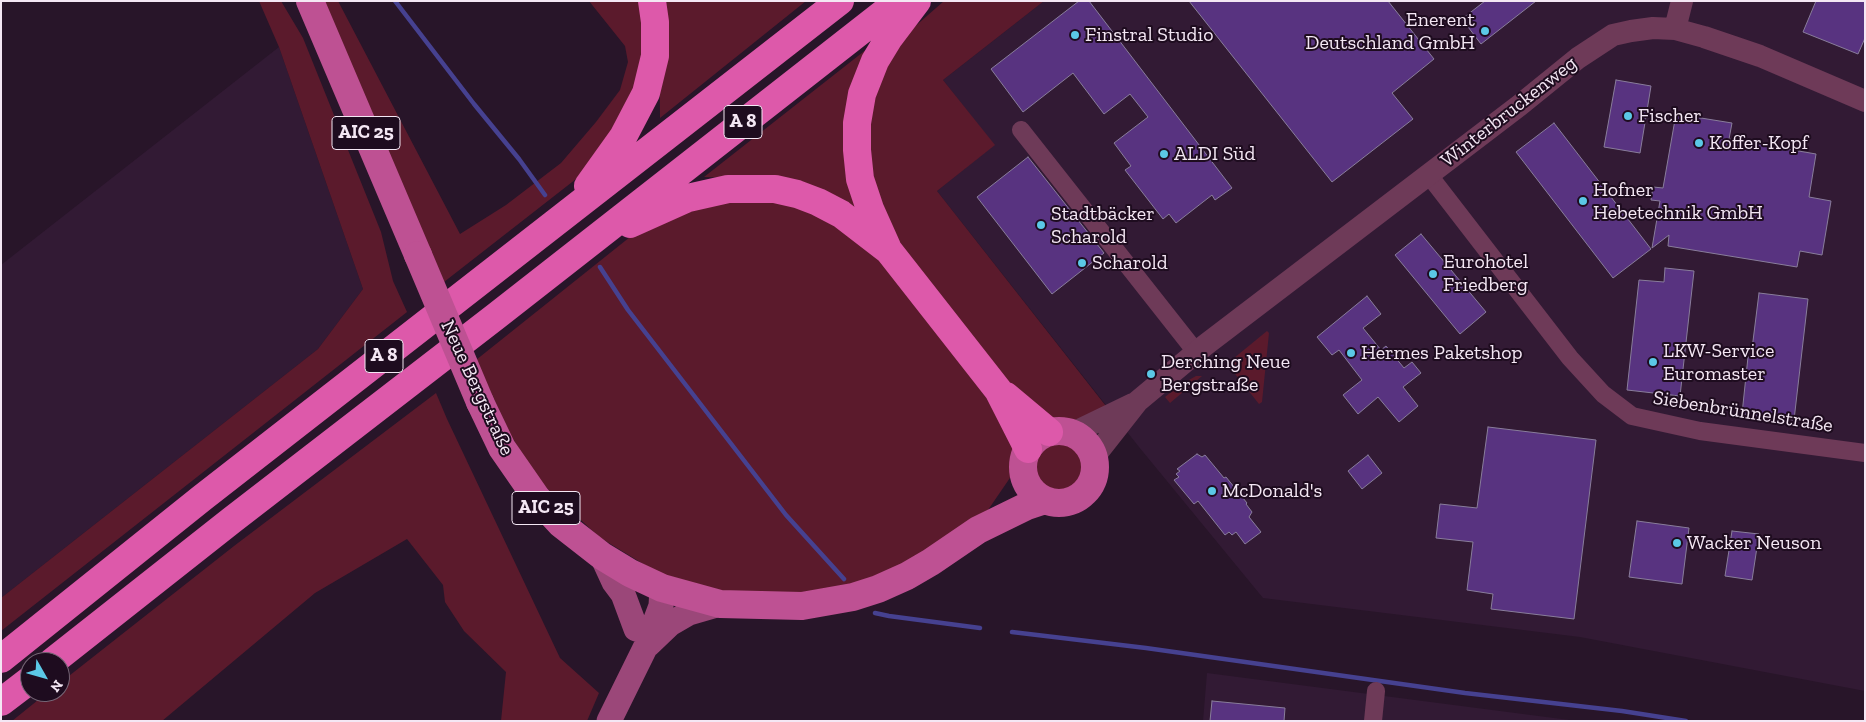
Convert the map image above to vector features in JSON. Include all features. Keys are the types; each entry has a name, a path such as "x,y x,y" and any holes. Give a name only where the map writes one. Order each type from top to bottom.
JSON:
{"highway":[{"path":"566,216 623,137 646,93 655,56 655,22 652,1"},
{"name":"A 8","path":"1,659 202,498 840,1"},
{"name":"A 8","path":"65,652 899,1"},
{"path":"917,1 889,38 875,61 862,94 857,123 860,178 870,209 889,251 998,390 1026,462"},
{"path":"588,243 688,198 728,189 752,188 775,189 818,202 841,214 889,251"},
{"path":"998,390 1061,432"},
{"path":"1,702 20,688"}],"main road":[{"name":"Neue Bergstraße","path":"310,1 480,402 502,448 536,497 561,524 602,556 630,573 662,588"},
{"path":"1061,432 1082,439 1094,457 1093,480 1082,494 1067,502 1056,503 1044,500 1035,494 1028,485 1026,462 1041,435 1061,432"},
{"name":"AIC 25","path":"978,530 1026,462"},
{"name":"AIC 25","path":"610,719 641,637 661,606 662,588 720,604 802,606 854,597 907,576 978,530 1026,506 1044,500"},
{"name":"AIC 25","path":"602,556 614,582 623,594 641,637"},
{"name":"AIC 25","path":"641,637 689,613 720,604"}],"street":[{"path":"1675,29 1682,1"},
{"name":"Winterbruckenweg","path":"1094,457 1138,401 1196,352 1520,105 1578,58 1613,36 1653,28 1675,29 1760,56 1865,100"},
{"path":"1021,130 1196,352"},
{"name":"Siebenbrünnelstraße","path":"1428,174 1570,358 1603,394 1632,416 1700,431 1865,453"},
{"name":"Winterbruckenweg","path":"1061,432 1138,401"},
{"path":"1373,721 1376,691"}],"shaded area":[{"path":"259,1 281,1 303,38 381,232 393,281 407,312 1,631 1,598 318,349 363,289 279,47"},
{"path":"323,1 338,1 460,234 506,205 561,163 620,90 628,62 625,46 589,1 645,1 640,90 585,172 444,282"},
{"path":"659,1 806,1 660,118"},
{"path":"944,1 1044,1 943,80 995,145 937,191 1109,410 1077,424 1057,424 1008,386 893,242 870,192 870,105 882,64 912,29"},
{"path":"1044,1 1865,1 1865,691 1580,637 1263,598 1139,447 937,191 994,145 943,80"},
{"path":"872,45 861,216 761,179 704,177"},
{"path":"279,47 363,289 318,349 1,598 1,265"},
{"path":"798,201 877,254 991,400 1014,442 1014,472 988,510 888,574 819,595 736,595 658,573 599,537 535,477 509,432 476,360 635,233 694,202"},
{"path":"1267,331 1269,333 1262,402 1259,404 1228,363"},
{"path":"1196,376 1202,376 1170,403 1165,397 1180,385"},
{"path":"436,393 560,658 599,693 587,721 501,721 506,672 464,631 445,602 443,585 407,539 315,593 162,721 12,721 36,702 70,702 70,675 234,546"},
{"path":"1059,442 1069,444 1078,450 1084,459 1086,469 1084,479 1078,488 1069,494 1059,496 1049,494 1040,488 1034,479 1032,469 1034,459 1040,450 1049,444"},
{"path":"1207,673 1577,721 1203,721"}],"building":[{"path":"1079,1 1089,1 1232,188 1215,200 1212,195 1176,223 1169,214 1163,219 1125,170 1131,166 1114,143 1148,117 1130,94 1104,114 1073,73 1023,112 991,69"},
{"path":"1189,1 1388,1 1434,59 1392,93 1413,119 1332,182"},
{"name":"Enerent Deutschland GmbH","path":"1485,1 1536,1 1481,44 1462,19"},
{"path":"1816,1 1865,1 1865,38 1858,54 1803,32"},
{"name":"Fischer","path":"1616,80 1651,86 1640,153 1604,147"},
{"path":"1676,114 1732,123 1729,139 1816,154 1809,197 1831,201 1822,255 1800,251 1797,267 1668,246 1669,235 1652,248 1660,201 1651,200 1653,187 1663,188"},
{"name":"Hofner Hebetechnik GmbH","path":"1554,123 1651,249 1613,278 1516,152"},
{"name":"Stadtbäcker Scharold","path":"1028,157 1104,253 1052,294 977,197"},
{"name":"Eurohotel Friedberg","path":"1421,234 1486,312 1460,334 1395,255"},
{"path":"1665,268 1694,271 1680,396 1627,390 1639,280 1664,282"},
{"path":"1759,293 1808,299 1794,420 1742,414 1748,357 1751,357"},
{"path":"1367,296 1381,314 1363,328 1381,350 1386,346 1404,368 1412,362 1421,373 1403,387 1418,406 1399,422 1378,397 1358,414 1343,395 1362,380 1339,350 1332,355 1317,337"},
{"path":"1488,427 1596,440 1574,619 1491,609 1493,594 1467,590 1473,542 1436,538 1440,504 1477,508"},
{"name":"McDonald's","path":"1197,454 1202,457 1205,455 1224,478 1226,477 1252,512 1249,517 1261,532 1245,544 1236,532 1232,535 1229,532 1225,535 1198,501 1194,504 1174,480 1179,477 1176,474 1180,471 1177,469"},
{"path":"1368,455 1382,473 1362,489 1348,471"},
{"path":"1637,521 1689,528 1682,584 1629,577"},
{"path":"1732,531 1759,534 1752,580 1725,576"},
{"path":"1212,701 1285,708 1284,721 1210,721"}],"waterway":[{"path":"395,1 545,195"},
{"path":"600,267 628,310 786,515 844,579"},
{"path":"875,613 980,628"},
{"path":"1012,632 1146,648 1465,693 1622,711 1686,721"}],"place":[{"name":"Enerent Deutschland GmbH","path":"1485,31"},
{"name":"Finstral Studio","path":"1075,35"},
{"name":"Fischer","path":"1628,116"},
{"name":"Koffer-Kopf","path":"1699,143"},
{"name":"ALDI Süd","path":"1164,154"},
{"name":"Hofner Hebetechnik GmbH","path":"1583,201"},
{"name":"Stadtbäcker Scharold","path":"1041,225"},
{"name":"Scharold","path":"1082,263"},
{"name":"Eurohotel Friedberg","path":"1433,274"},
{"name":"Hermes Paketshop","path":"1351,353"},
{"name":"LKW-Service Euromaster","path":"1653,362"},
{"name":"Derching Neue Bergstraße","path":"1151,374"},
{"name":"McDonald's","path":"1212,491"},
{"name":"Wacker Neuson","path":"1677,543"}]}
